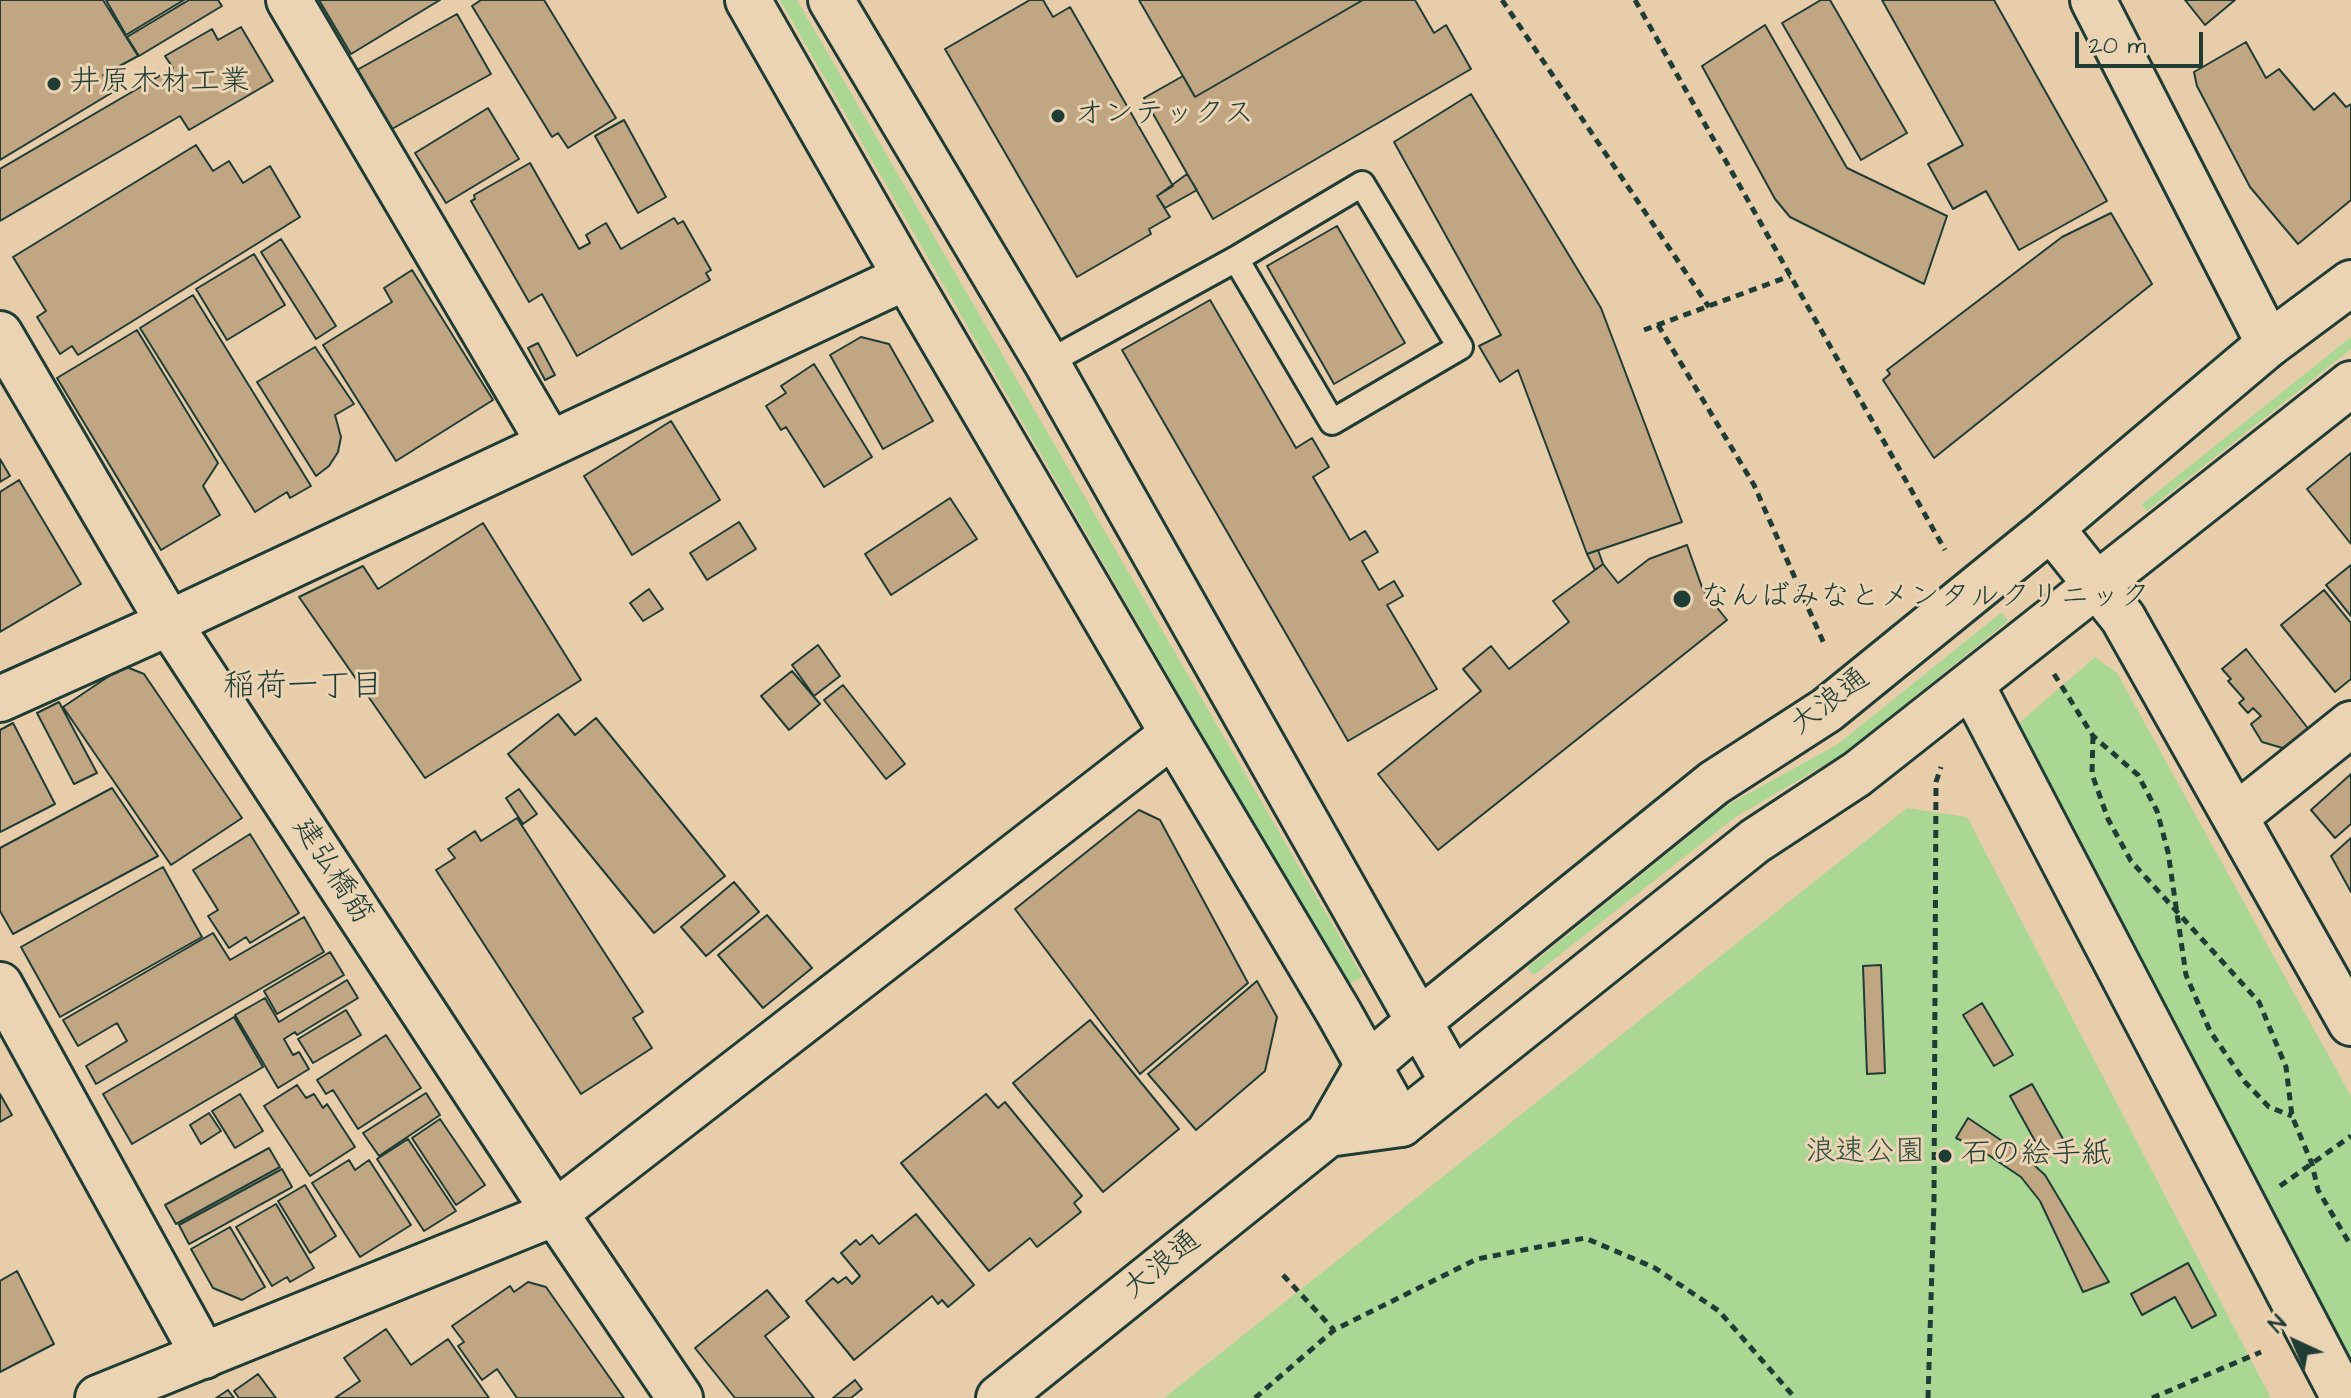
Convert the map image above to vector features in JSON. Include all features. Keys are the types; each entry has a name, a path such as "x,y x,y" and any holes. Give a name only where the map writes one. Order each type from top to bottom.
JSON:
{"street":[{"path":"289,0 550,444"},
{"path":"748,0 906,277 1339,1013 1401,1124"},
{"path":"831,0 1047,363 1453,1082"},
{"path":"2093,0 2269,344"},
{"path":"0,699 169,623 906,277"},
{"name":"大浪通","path":"999,1398 1328,1134 1367,1066 1417,1023 1714,783 1827,710 2051,528 2269,344 2351,283"},
{"name":"建弘橋筋","path":"0,334 169,623 555,1213 680,1398"},
{"path":"1328,1134 1401,1124 1755,841 1857,774 1972,686 2351,384"},
{"path":"2051,528 2123,618 2350,1016"},
{"path":"1972,686 2344,1398"},
{"path":"2235,817 2351,724"},
{"path":"98,1398 555,1213 1173,734"},
{"path":"0,985 204,1356"}],"lane":[{"path":"1047,363 1236,259 1362,184 1460,347 1332,422 1236,259"}],"path":[{"path":"1635,0 1945,550"},
{"path":"1505,1 1709,307"},
{"path":"1644,330 1790,276"},
{"path":"1658,325 1754,485 1825,646"},
{"path":"2053,674 2093,736 2138,775 2157,811 2168,852 2186,975 2210,1031 2245,1082 2261,1099 2269,1107 2292,1116"},
{"path":"2093,736 2092,774 2108,819 2131,861 2259,1002 2286,1067 2292,1116 2312,1164 2318,1190 2351,1246"},
{"path":"1928,1398 1934,1202 1936,782 1941,767"},
{"path":"2270,1194 2351,1136"},
{"path":"1255,1398 1334,1330 1477,1259 1585,1238 1655,1268 1719,1311 1795,1398"},
{"path":"1283,1275 1334,1330"},
{"path":"2152,1398 2261,1352"}],"green space":[{"path":"780,0 797,0 1363,977 1346,985"},
{"path":"2351,337 2351,349 2147,511 2141,505"},
{"path":"2002,612 2008,621 1843,754 1734,818 1534,975 1527,968 1726,806 1838,744"},
{"path":"2095,657 2117,673 2351,1096 2351,1366 2017,725"},
{"name":"浪速公園","path":"1907,808 1967,817 2271,1398 1164,1398"}],"building":[{"name":"井原木材工業","path":"0,0 103,0 138,56 103,75 113,92 0,160"},
{"path":"106,0 184,0 126,35"},
{"path":"189,0 218,0 222,6 139,56 127,37"},
{"path":"319,0 440,0 351,54"},
{"path":"481,0 544,0 616,118 568,148 558,133 552,137 472,6"},
{"name":"オンテックス","path":"1030,0 1043,0 1053,17 1070,7 1173,186 1157,196 1170,217 1149,229 1151,234 1077,277 945,49"},
{"path":"1139,0 1363,0 1195,97"},
{"path":"1363,0 1415,0 1434,33 1446,25 1471,69 1213,219 1144,98 1183,76 1195,97"},
{"path":"1821,0 1830,0 1907,133 1861,160 1782,23"},
{"path":"1882,0 1994,0 2107,201 2019,250 1986,191 1953,209 1928,164 1963,145"},
{"path":"2185,0 2235,0 2205,25"},
{"path":"457,14 491,74 390,130 357,70"},
{"path":"1765,25 1847,168 1947,216 1924,284 1790,217 1775,199 1702,66"},
{"path":"241,27 273,81 189,130 180,116 0,221 0,169 173,68 165,56 212,29 218,40"},
{"path":"2246,42 2266,78 2279,69 2314,110 2334,93 2346,107 2351,104 2351,200 2298,244 2250,187 2197,86 2194,72"},
{"path":"1471,94 1601,308 1682,522 1587,554 1518,370 1500,382 1479,346 1501,335 1394,142"},
{"path":"488,108 519,159 446,203 415,153"},
{"path":"624,120 666,197 638,213 595,136"},
{"path":"196,145 213,171 229,161 243,183 270,166 300,217 78,355 72,346 60,354 37,317 46,311 13,257"},
{"path":"530,163 579,249 590,243 586,235 606,223 621,249 674,218 678,224 683,221 711,270 706,273 710,280 577,356 542,294 529,302 471,201 475,199 474,195"},
{"path":"1187,174 1197,190 1165,208 1157,196"},
{"path":"2111,213 2152,284 1934,458 1883,380 1890,374 1887,370 2062,237"},
{"path":"1337,226 1405,343 1334,384 1267,266"},
{"path":"281,239 336,326 316,339 261,252"},
{"path":"254,254 285,305 227,340 196,289"},
{"path":"412,270 493,400 396,461 323,345 392,302 384,288"},
{"path":"193,295 311,486 290,498 287,492 255,512 140,328"},
{"path":"1210,300 1296,448 1312,438 1329,467 1313,477 1350,540 1365,531 1378,552 1362,561 1379,590 1394,581 1403,596 1387,605 1437,689 1348,741 1122,350"},
{"path":"137,330 218,463 203,486 220,515 161,550 57,378"},
{"path":"861,337 889,344 933,421 883,449 830,355"},
{"path":"538,343 555,375 545,380 528,348"},
{"path":"315,347 354,404 335,415 341,437 338,452 329,466 316,476 257,382"},
{"path":"814,364 872,457 824,487 786,427 781,430 766,406 786,393 781,386"},
{"path":"671,421 720,500 632,555 584,476"},
{"path":"2351,453 2351,544 2307,489"},
{"path":"0,459 10,476 0,482"},
{"path":"19,480 81,584 0,632 0,492"},
{"path":"950,498 977,539 891,595 865,554"},
{"path":"739,522 756,549 707,580 690,553"},
{"path":"483,523 581,680 425,778 299,597 363,566 378,589"},
{"path":"1687,545 1703,590 1727,620 1438,850 1378,774 1481,691 1463,669 1491,646 1509,669 1569,622 1553,601 1603,564 1618,583 1649,559"},
{"path":"1598,550 1603,564 1595,570 1587,554"},
{"path":"2351,565 2351,616 2326,585"},
{"path":"649,589 663,609 643,621 630,603"},
{"path":"2324,590 2351,623 2351,679 2335,692 2281,625"},
{"path":"818,645 840,676 814,696 792,665"},
{"path":"2246,649 2310,731 2286,749 2262,742 2251,724 2261,716 2253,708 2248,713 2239,703 2244,699 2222,669"},
{"path":"124,666 144,674 242,818 171,865 63,707"},
{"path":"792,671 820,704 789,730 761,696"},
{"path":"843,685 905,764 886,779 824,700"},
{"path":"59,702 97,773 74,784 37,713"},
{"path":"558,714 575,735 596,718 725,876 654,933 508,754"},
{"path":"13,723 55,804 0,832 0,730"},
{"path":"2351,774 2351,824 2335,838 2311,810"},
{"path":"112,788 158,856 13,934 0,911 0,848"},
{"path":"519,789 537,814 523,824 506,798"},
{"path":"1139,810 1160,820 1248,983 1140,1074 1015,909"},
{"path":"517,818 643,1012 633,1018 652,1048 581,1094 436,870 455,858 448,849 475,831 481,841"},
{"path":"250,834 299,913 250,943 246,937 229,948 208,916 218,910 193,870"},
{"path":"2351,838 2351,892 2331,856"},
{"path":"163,867 202,937 60,1017 21,947"},
{"path":"734,882 759,912 706,956 681,927"},
{"path":"767,915 812,968 763,1008 718,955"},
{"path":"304,917 324,952 96,1084 86,1066 127,1041 117,1023 78,1046 63,1020 213,933 230,960"},
{"path":"330,952 344,975 277,1014 264,991"},
{"path":"1881,965 1885,1073 1867,1074 1863,966"},
{"path":"347,980 358,998 297,1035 295,1032 284,1039 293,1055 299,1052 309,1069 278,1088 235,1015 265,998 279,1022"},
{"path":"1257,981 1277,1017 1265,1071 1196,1130 1148,1074"},
{"path":"1982,1003 2013,1055 1994,1066 1963,1015"},
{"path":"346,1010 361,1035 313,1063 298,1039"},
{"path":"234,1017 263,1067 132,1144 103,1094"},
{"path":"1090,1020 1179,1129 1103,1192 1013,1083"},
{"path":"386,1035 421,1088 358,1129 333,1090 326,1094 317,1080"},
{"path":"2032,1084 2067,1146 2045,1159 2010,1096"},
{"path":"297,1085 306,1098 314,1094 323,1108 327,1104 355,1147 310,1176 264,1106"},
{"path":"426,1093 440,1115 379,1156 363,1133"},
{"path":"0,1094 12,1115 0,1122"},
{"path":"240,1094 263,1131 235,1148 212,1111"},
{"path":"986,1094 998,1108 1005,1102 1082,1196 1074,1203 1081,1212 1037,1247 1030,1238 989,1271 901,1163"},
{"path":"209,1113 221,1131 201,1144 190,1125"},
{"path":"1968,1118 2023,1155 2045,1175 2109,1282 2083,1292 2040,1201 2021,1177 1981,1150 1956,1138"},
{"path":"440,1119 485,1185 456,1205 412,1138"},
{"path":"408,1139 456,1211 424,1231 377,1159"},
{"path":"269,1148 280,1167 176,1224 165,1205"},
{"path":"349,1160 355,1170 369,1160 411,1225 360,1257 312,1183"},
{"path":"282,1169 292,1187 189,1244 179,1225"},
{"path":"305,1185 336,1236 310,1253 278,1201"},
{"path":"276,1204 314,1268 290,1282 287,1277 272,1286 236,1227"},
{"path":"916,1214 974,1285 948,1307 942,1300 938,1304 932,1296 854,1360 806,1301 833,1278 838,1283 846,1277 852,1284 860,1276 841,1253 856,1240 860,1245 872,1235 879,1244"},
{"path":"230,1227 265,1287 242,1300 213,1288 191,1249"},
{"path":"2188,1263 2216,1315 2192,1328 2175,1297 2142,1315 2131,1294"},
{"path":"17,1271 54,1344 0,1372 0,1281"},
{"path":"528,1282 546,1287 624,1398 517,1398 497,1369 482,1380 458,1346 464,1342 452,1326 510,1286 514,1292"},
{"path":"767,1290 789,1317 765,1336 814,1398 735,1398 695,1348"},
{"path":"386,1329 411,1365 448,1339 489,1398 335,1398 360,1381 344,1358"},
{"path":"258,1374 276,1398 239,1398 234,1391"},
{"path":"855,1380 862,1389 851,1398 833,1398"},
{"path":"228,1390 234,1398 216,1398"}],"place":[{"name":"井原木材工業","path":"54,84"},
{"name":"オンテックス","path":"1058,116"},
{"name":"なんばみなとメンタルクリニック","path":"1682,599"},
{"name":"石の絵手紙","path":"1945,1156"}],"district":[{"name":"稲荷一丁目","path":"303,688"}]}
